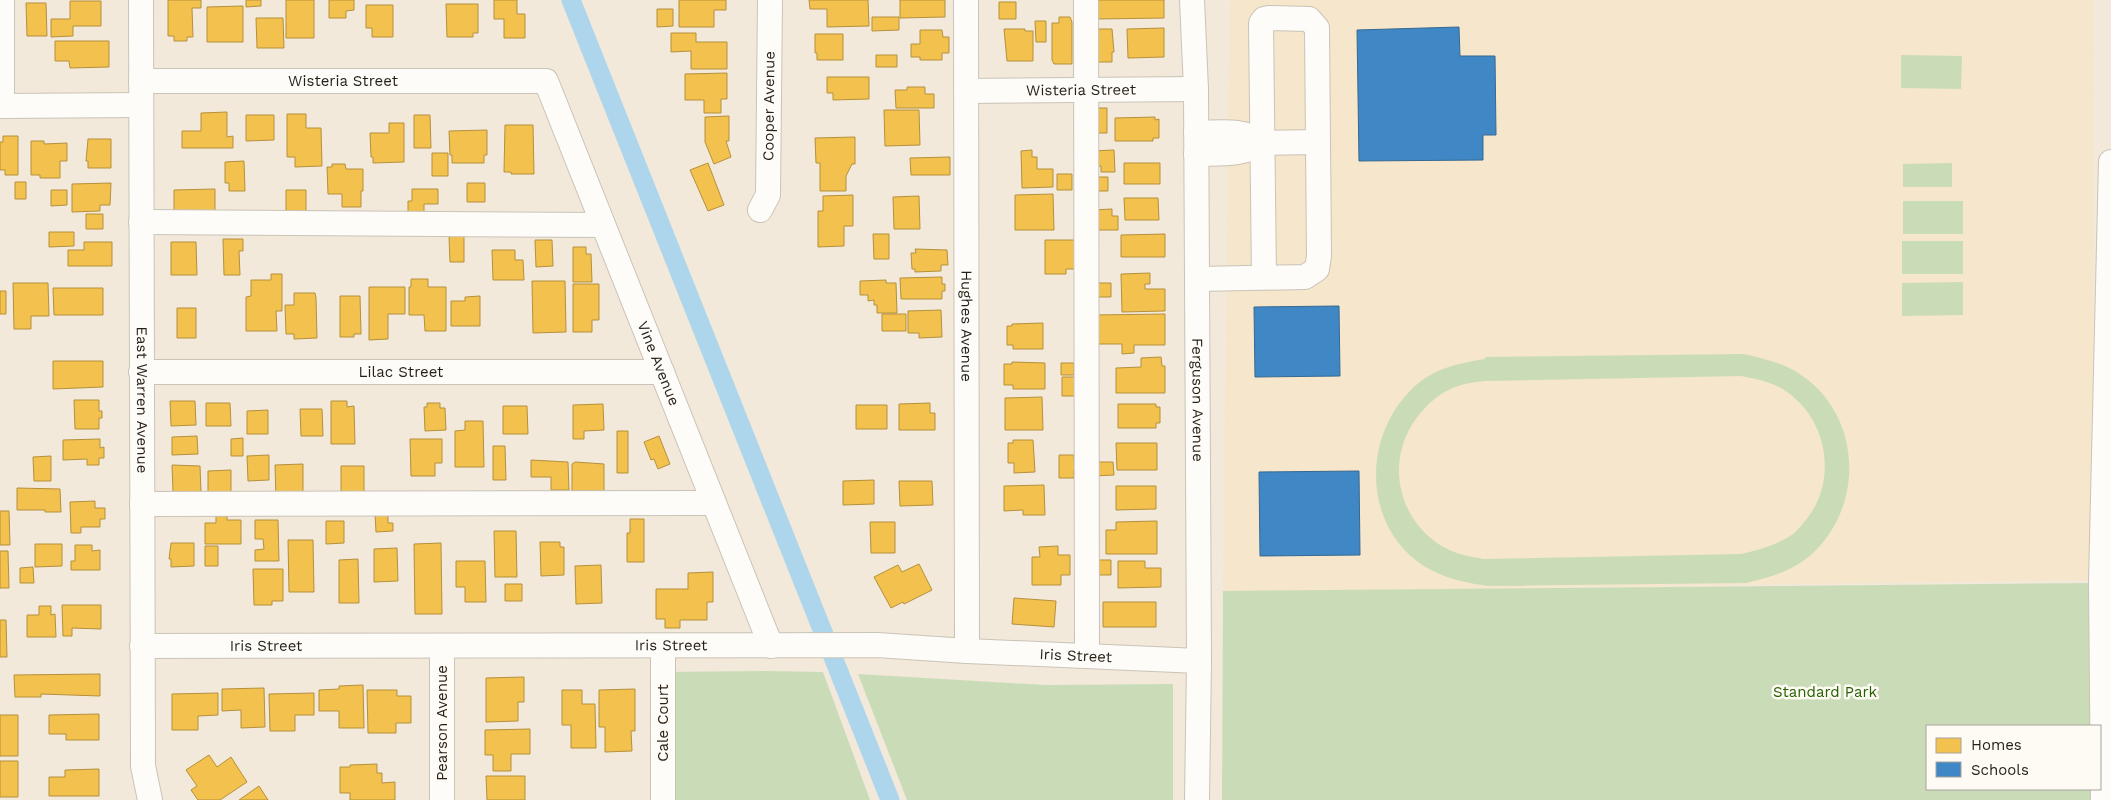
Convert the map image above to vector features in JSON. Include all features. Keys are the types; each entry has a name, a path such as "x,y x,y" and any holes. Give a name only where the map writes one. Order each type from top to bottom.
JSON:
{"street":[{"path":"2,0 1,106 141,106"},
{"name":"East Warren Avenue","path":"141,0 143,766 150,800"},
{"name":"Cooper Avenue","path":"760,210 768,195 770,0"},
{"name":"Hughes Avenue","path":"966,0 967,651"},
{"path":"1086,0 1087,656"},
{"name":"Ferguson Avenue","path":"1192,0 1196,89 1199,661 1197,800"},
{"path":"1197,280 1306,277 1317,269 1319,256 1317,28 1309,19 1269,18 1264,19 1261,23 1264,278"},
{"name":"Wisteria Street","path":"141,81 546,81"},
{"name":"Vine Avenue","path":"546,81 771,646"},
{"name":"Wisteria Street","path":"966,91 1196,89"},
{"path":"1196,144 1243,133 1253,136 1261,143 1318,142"},
{"path":"2103,800 2101,582 2111,162"},
{"path":"141,222 603,225"},
{"name":"Lilac Street","path":"141,372 662,372"},
{"path":"142,504 714,503"},
{"name":"Iris Street","path":"142,646 877,645 967,651 1199,661"},
{"name":"Pearson Avenue","path":"442,646 442,800"},
{"name":"Cale Court","path":"662,646 662,800"}],"shaded area":[{"path":"1230,0 2094,0 2093,580 1223,592"}],"green space":[{"path":"1901,55 1962,56 1961,89 1901,88"},
{"path":"1952,163 1952,187 1903,187 1903,164"},
{"path":"1903,201 1963,201 1963,234 1903,234"},
{"path":"1902,241 1963,241 1963,274 1902,274"},
{"path":"1963,282 1963,315 1902,316 1902,283"},
{"path":"1744,354 1783,365 1795,371 1817,388 1833,409 1844,433 1849,458 1848,484 1842,509 1830,533 1805,560 1781,573 1746,583 1488,586 1446,577 1433,571 1410,555 1392,534 1381,510 1376,484 1377,457 1384,431 1397,407 1415,386 1439,371 1485,359 1485,357","holes":["1741,376 1765,381 1776,386 1787,392 1801,404 1812,419 1820,436 1824,454 1825,472 1822,490 1815,507 1798,530 1766,547 1741,554 1483,559 1453,552 1437,543 1422,530 1411,514 1403,497 1399,479 1400,461 1404,442 1412,425 1431,402 1444,392 1458,386 1485,381"]},
{"name":"Standard Park","path":"2094,583 2098,725 1926,725 1926,790 2100,790 2100,800 1222,800 1223,591"},
{"path":"658,672 823,672 870,800 658,800"},
{"path":"858,674 1045,685 1173,684 1173,800 907,800"}],"building: Homes":[{"path":"168,0 201,0 201,8 192,8 193,37 187,37 187,41 174,41 174,36 168,36"},
{"path":"246,0 261,0 261,6 246,7"},
{"path":"286,0 314,0 314,38 286,38"},
{"path":"329,0 354,0 354,10 346,11 346,18 329,18"},
{"path":"494,0 517,0 517,14 525,14 525,38 504,38 504,19 494,19"},
{"path":"679,0 726,0 726,10 714,10 714,27 679,27"},
{"path":"809,0 868,0 869,26 827,27 827,9 810,9"},
{"path":"900,0 945,0 945,17 900,18"},
{"path":"1096,0 1164,0 1164,18 1096,19"},
{"path":"70,1 101,1 101,26 73,26 73,36 51,37 51,19 70,19"},
{"path":"999,2 1016,2 1016,19 999,19"},
{"path":"26,3 46,3 47,36 27,36"},
{"path":"446,4 478,4 478,33 473,33 473,37 447,37"},
{"path":"366,5 393,5 393,37 372,37 372,28 366,28"},
{"path":"243,6 243,42 207,42 207,7"},
{"path":"657,9 673,9 673,26 657,27"},
{"path":"872,17 899,17 899,30 872,31"},
{"path":"1059,17 1070,17 1072,22 1072,64 1054,64 1052,60 1052,23 1059,23"},
{"path":"256,18 283,18 284,48 257,48"},
{"path":"1035,21 1046,21 1046,42 1036,42"},
{"path":"1164,28 1164,57 1128,58 1127,29"},
{"path":"1004,29 1033,31 1033,61 1007,61"},
{"path":"1092,29 1112,29 1114,52 1112,52 1112,62 1093,62"},
{"path":"920,30 942,30 943,37 949,37 949,53 942,53 942,60 920,60 920,57 911,57 911,44 920,44"},
{"path":"671,33 696,33 696,42 727,42 727,69 691,69 691,51 671,52"},
{"path":"815,34 843,34 843,60 817,60"},
{"path":"55,41 109,41 109,67 70,68 69,61 55,61"},
{"path":"876,55 897,55 897,67 876,67"},
{"path":"727,73 727,99 721,99 721,113 704,113 704,100 685,100 685,74"},
{"path":"827,77 869,77 869,99 833,100 833,93 827,93"},
{"path":"907,87 925,87 925,94 934,94 934,108 896,108 895,90 907,90"},
{"path":"1091,108 1107,108 1107,133 1091,133"},
{"path":"884,110 919,110 920,145 885,146"},
{"path":"227,112 227,137 233,136 233,148 182,148 182,131 201,131 201,113"},
{"path":"287,114 306,114 306,128 321,128 322,166 295,167 295,157 287,157"},
{"path":"246,115 274,115 274,140 246,141"},
{"path":"414,115 430,115 431,148 414,148"},
{"path":"729,116 729,141 726,141 731,157 714,164 705,142 705,117"},
{"path":"1155,117 1155,120 1159,119 1159,138 1153,138 1153,141 1115,141 1115,118"},
{"path":"389,123 404,123 404,162 373,163 370,133 389,133"},
{"path":"505,125 533,125 534,174 511,174 511,172 504,172"},
{"path":"487,130 487,155 484,155 484,163 452,163 449,131"},
{"path":"3,136 18,136 18,175 5,175 5,170 0,170 0,142 3,142"},
{"path":"855,137 855,164 852,164 846,176 846,191 820,191 820,163 816,163 815,138"},
{"path":"88,139 111,139 111,168 88,168 88,161 86,161"},
{"path":"31,141 44,141 44,144 67,143 67,161 60,161 60,178 40,178 40,175 31,175"},
{"path":"1032,150 1032,157 1037,157 1037,169 1053,169 1053,187 1022,188 1021,151"},
{"path":"1114,150 1115,172 1101,172 1101,166 1091,166 1091,151"},
{"path":"432,153 448,153 448,176 432,176"},
{"path":"950,157 950,175 911,175 910,158"},
{"path":"244,161 245,191 229,191 229,183 225,183 225,162"},
{"path":"708,163 724,205 708,211 690,170"},
{"path":"1124,163 1160,163 1160,184 1124,184"},
{"path":"332,164 345,164 346,169 363,169 361,207 342,207 342,194 328,194 327,167 332,167"},
{"path":"1057,174 1072,174 1072,190 1057,190"},
{"path":"1090,177 1108,177 1108,191 1090,191"},
{"path":"15,182 26,182 26,199 15,199"},
{"path":"111,183 110,205 100,205 100,211 72,212 72,184"},
{"path":"467,183 485,183 485,202 467,202"},
{"path":"215,189 215,213 174,210 174,190"},
{"path":"412,189 438,189 438,204 424,204 424,212 408,212 408,201 412,201"},
{"path":"51,190 67,190 67,205 51,206"},
{"path":"286,190 306,190 306,217 286,217"},
{"path":"1053,194 1054,230 1015,230 1015,195"},
{"path":"853,195 853,226 844,226 844,246 818,247 818,211 823,211 823,196"},
{"path":"919,196 920,229 894,229 893,197"},
{"path":"1124,198 1158,198 1159,220 1125,220"},
{"path":"1112,209 1112,216 1118,216 1118,230 1092,230 1092,210"},
{"path":"86,214 103,214 103,229 86,229"},
{"path":"49,232 74,232 74,246 49,247"},
{"path":"873,234 889,234 889,259 874,259"},
{"path":"1165,234 1165,257 1121,257 1121,235"},
{"path":"449,236 464,236 464,262 450,262"},
{"path":"223,239 243,239 243,251 239,251 240,275 224,275"},
{"path":"535,240 552,240 553,266 536,267"},
{"path":"1045,240 1076,240 1077,269 1066,269 1066,274 1045,274"},
{"path":"84,242 112,242 112,266 68,266 68,250 84,250"},
{"path":"171,242 196,242 197,275 171,275"},
{"path":"573,247 586,247 586,254 591,254 592,282 573,282"},
{"path":"915,249 947,250 948,265 941,265 941,271 915,272 915,269 912,269 911,253 916,253"},
{"path":"492,250 515,250 515,260 523,260 524,280 493,280"},
{"path":"1150,273 1150,284 1145,284 1145,289 1165,289 1165,311 1122,312 1121,274"},
{"path":"271,274 282,274 282,311 276,311 277,331 246,331 246,297 251,296 251,280 271,280"},
{"path":"942,277 945,291 942,291 942,299 901,299 900,278"},
{"path":"411,279 428,279 428,287 446,287 446,331 425,331 424,315 409,315 409,287 411,287"},
{"path":"886,280 886,283 896,283 897,313 877,313 877,305 874,305 874,300 868,301 868,295 860,295 860,281"},
{"path":"532,281 565,281 566,332 533,333"},
{"path":"13,283 48,283 49,316 31,316 31,329 14,329"},
{"path":"1092,283 1111,283 1111,297 1093,297"},
{"path":"573,284 599,284 599,320 592,320 592,332 573,332"},
{"path":"369,287 405,287 405,314 388,314 388,339 369,340"},
{"path":"53,288 103,288 103,315 54,315"},
{"path":"0,291 6,291 6,314 0,314"},
{"path":"294,293 315,293 317,338 294,339 294,334 286,334 285,305 294,305"},
{"path":"340,296 360,296 361,334 354,334 354,337 340,337"},
{"path":"480,296 480,326 451,326 451,301 465,301 465,297"},
{"path":"177,308 196,308 196,338 177,338"},
{"path":"941,310 942,337 919,338 919,333 908,333 908,311"},
{"path":"882,314 906,314 906,331 882,331"},
{"path":"1165,314 1165,345 1134,345 1134,353 1122,354 1122,344 1096,344 1096,315"},
{"path":"1043,323 1043,349 1013,349 1013,345 1007,345 1007,326 1012,326 1012,324"},
{"path":"1161,357 1162,366 1165,366 1165,393 1116,393 1116,368 1141,367 1141,358"},
{"path":"53,361 103,361 103,387 53,389"},
{"path":"1012,362 1045,363 1045,389 1013,389 1013,385 1004,385 1004,364 1012,364"},
{"path":"1061,363 1074,363 1074,375 1061,375"},
{"path":"1062,377 1077,377 1077,396 1062,396"},
{"path":"1042,397 1043,430 1005,430 1005,398"},
{"path":"74,400 99,400 99,411 102,411 102,418 99,418 99,429 75,429"},
{"path":"170,401 195,401 196,425 171,426"},
{"path":"331,401 347,401 347,407 354,406 355,444 331,444"},
{"path":"206,403 230,403 231,426 206,426"},
{"path":"427,403 440,403 440,408 445,408 446,430 425,431 424,407 427,407"},
{"path":"930,403 930,413 935,413 935,430 899,430 899,404"},
{"path":"603,404 604,430 584,431 584,439 573,439 573,405"},
{"path":"1118,404 1156,404 1156,407 1160,407 1160,423 1156,423 1156,428 1118,428"},
{"path":"856,405 887,405 887,429 856,429"},
{"path":"503,406 527,406 528,434 503,434"},
{"path":"300,409 322,409 323,436 301,436"},
{"path":"268,410 268,434 247,434 247,411"},
{"path":"465,421 483,421 484,467 455,467 455,431 465,430"},
{"path":"617,431 628,431 628,473 617,473"},
{"path":"197,436 198,454 172,455 172,437"},
{"path":"659,436 670,464 658,469 654,459 651,460 644,442"},
{"path":"243,438 243,456 231,456 231,439"},
{"path":"100,439 100,448 104,447 104,458 99,458 99,465 87,465 87,459 63,460 63,440"},
{"path":"410,439 442,439 442,463 435,463 435,476 411,476"},
{"path":"1013,440 1033,440 1035,472 1014,473 1014,463 1008,463 1008,443 1013,443"},
{"path":"1116,443 1157,443 1157,470 1117,470"},
{"path":"493,446 505,446 506,480 493,480"},
{"path":"269,455 269,480 248,481 247,456"},
{"path":"1059,455 1074,455 1074,461 1078,461 1078,470 1074,470 1074,478 1059,478"},
{"path":"51,456 51,481 34,481 33,457"},
{"path":"531,460 568,462 569,490 551,490 551,477 531,477"},
{"path":"575,462 604,464 604,491 572,491 572,464"},
{"path":"1093,462 1113,462 1114,475 1094,476"},
{"path":"303,464 303,498 276,498 275,465"},
{"path":"172,465 200,466 201,492 173,492"},
{"path":"341,466 364,466 364,493 341,494"},
{"path":"231,470 231,496 208,496 208,471"},
{"path":"874,480 874,504 843,505 843,481"},
{"path":"899,481 932,481 933,505 900,506"},
{"path":"1044,485 1045,515 1023,515 1023,510 1004,511 1004,486"},
{"path":"1116,486 1156,486 1156,509 1116,510"},
{"path":"17,488 60,489 61,512 17,510"},
{"path":"95,501 95,508 105,508 105,519 100,519 100,527 81,527 81,533 71,533 70,502"},
{"path":"0,511 9,511 10,545 0,545"},
{"path":"375,514 388,514 388,523 393,523 393,531 376,532"},
{"path":"216,516 227,516 227,520 241,520 241,544 205,544 205,523 216,523"},
{"path":"630,519 644,519 644,562 627,562 627,533 630,533"},
{"path":"255,520 278,520 279,561 255,561 255,550 264,549 263,539 255,539"},
{"path":"326,521 344,521 344,543 326,544"},
{"path":"1157,521 1157,554 1106,554 1106,530 1116,530 1116,522"},
{"path":"870,522 895,522 895,553 871,553"},
{"path":"494,531 516,531 517,577 495,577"},
{"path":"288,540 313,540 314,592 289,592"},
{"path":"540,542 560,542 560,547 564,547 564,575 541,576"},
{"path":"171,543 194,543 194,566 171,567 171,559 169,559"},
{"path":"441,543 442,614 415,614 414,544"},
{"path":"35,544 62,544 62,566 35,567"},
{"path":"75,545 92,545 92,551 100,550 100,570 71,570 71,561 75,561"},
{"path":"205,546 218,546 218,566 205,566"},
{"path":"1058,546 1058,555 1070,555 1070,575 1061,575 1061,585 1032,585 1032,557 1040,557 1039,547"},
{"path":"397,548 398,581 374,582 374,549"},
{"path":"0,551 8,551 9,588 0,588"},
{"path":"358,559 359,603 339,603 339,560"},
{"path":"1093,560 1111,560 1111,575 1093,575"},
{"path":"456,561 485,561 486,602 465,602 465,587 456,587"},
{"path":"1118,561 1145,561 1145,568 1161,568 1161,587 1118,588"},
{"path":"919,564 932,590 904,604 903,602 891,608 874,577 898,565 902,572"},
{"path":"601,565 602,603 576,604 575,566"},
{"path":"33,567 34,583 20,583 20,568"},
{"path":"253,569 283,569 283,601 272,601 272,605 254,605"},
{"path":"713,572 713,602 707,602 707,620 680,620 680,628 665,628 665,619 656,619 656,589 688,589 688,573"},
{"path":"505,584 522,584 522,601 505,601"},
{"path":"1014,598 1056,601 1054,627 1012,624"},
{"path":"1103,602 1156,602 1156,627 1103,627"},
{"path":"62,605 101,605 101,629 72,628 72,636 63,636"},
{"path":"39,606 51,606 51,615 55,614 56,637 27,637 27,615 39,615"},
{"path":"0,620 6,620 7,657 0,657"},
{"path":"100,674 100,696 41,694 41,697 15,697 14,675"},
{"path":"524,677 524,702 518,702 518,721 486,722 486,678"},
{"path":"363,685 364,728 339,728 339,711 319,711 319,690 339,689 339,686"},
{"path":"264,688 265,727 241,728 241,710 222,711 222,689"},
{"path":"635,689 635,731 631,731 632,751 605,752 605,727 599,727 599,690"},
{"path":"367,690 397,690 397,696 411,696 411,723 396,723 396,733 368,733"},
{"path":"562,690 582,690 582,704 595,704 596,748 571,748 571,725 562,725"},
{"path":"218,693 218,715 198,716 198,730 172,730 172,694"},
{"path":"314,693 314,715 295,715 295,731 270,731 269,694"},
{"path":"99,714 99,740 66,740 66,734 49,734 49,715"},
{"path":"0,715 18,715 18,756 0,756"},
{"path":"530,729 530,754 511,754 511,771 493,771 493,755 485,755 485,730"},
{"path":"209,755 217,767 231,757 247,782 220,800 198,800 191,790 197,786 186,770"},
{"path":"0,761 18,761 18,797 0,797"},
{"path":"377,764 377,773 382,773 382,783 395,782 395,800 350,800 350,793 340,793 340,767"},
{"path":"99,769 99,796 49,796 49,777 65,777 65,770"},
{"path":"486,776 525,776 525,800 487,800"},
{"path":"259,786 268,800 239,800"}],"building: Schools":[{"path":"1459,27 1460,56 1495,56 1496,135 1483,135 1483,160 1359,161 1357,30"},
{"path":"1339,306 1340,376 1255,377 1254,307"},
{"path":"1359,471 1360,555 1260,556 1259,472"}],"waterway":[{"path":"571,0 890,800"}]}
